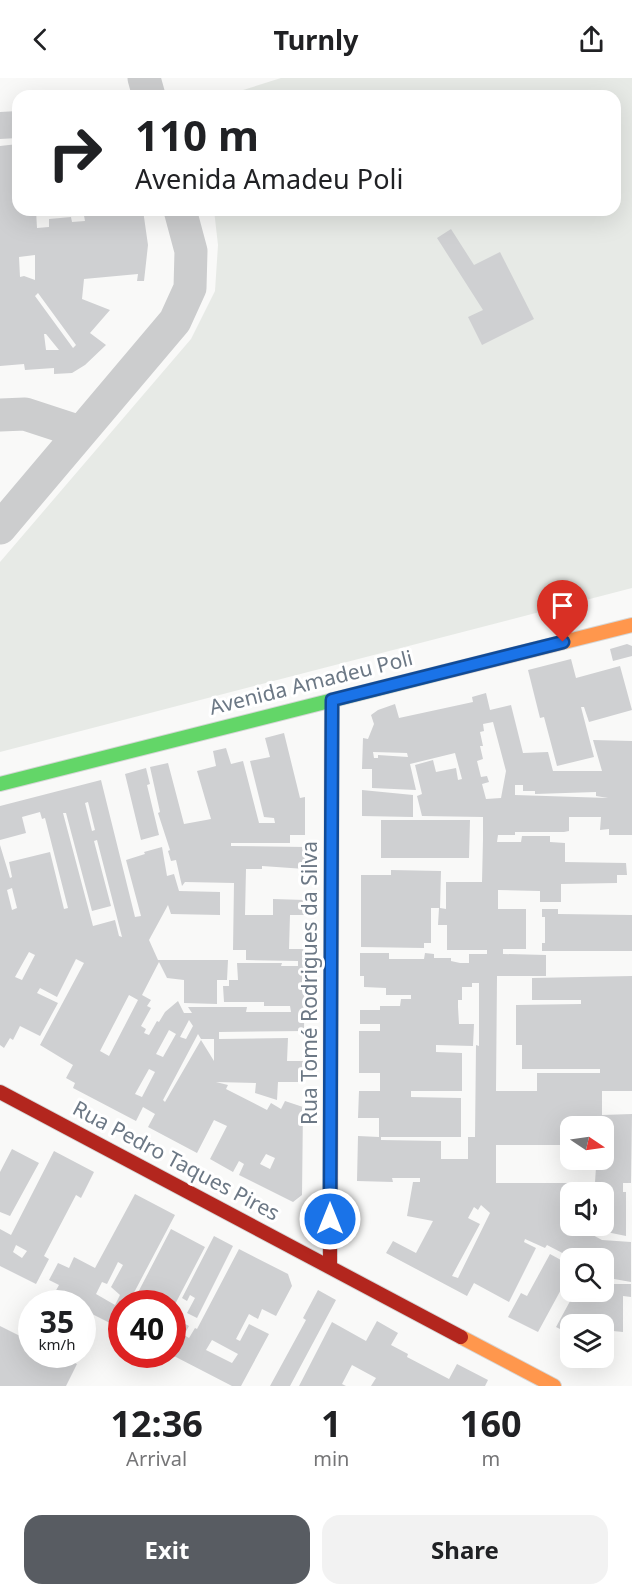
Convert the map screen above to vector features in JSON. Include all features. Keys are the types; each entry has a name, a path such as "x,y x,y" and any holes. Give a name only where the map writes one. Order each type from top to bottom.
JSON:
{"street":[{"path":"0,528 175,321 190,288 191,251 182,216"},
{"path":"0,415 26,414 80,432"},
{"name":"Avenida Amadeu Poli","path":"0,783 632,625"},
{"name":"Rua Tomé Rodrigues da Silva","path":"330,1266 332,700"},
{"name":"Rua Pedro Taques Pires","path":"0,1092 554,1386"}],"shaded area":[{"path":"281,78 632,78 632,588 0,752 0,562 191,339 215,291 218,245 215,216 621,216 621,90 243,90"}],"building":[{"path":"12,111 12,138 0,139 0,112"},
{"path":"12,145 12,216 36,216 37,228 49,227 49,219 71,217 72,222 85,221 84,216 144,216 148,245 144,281 137,281 138,274 84,279 82,299 110,310 90,333 106,345 85,365 72,373 54,374 54,368 25,370 24,364 0,366 0,146","holes":["35,255 35,280 20,277 19,257","38,293 76,345 73,348 35,296","44,334 46,334 59,350 46,350"]},
{"path":"451,229 474,265 500,252 534,319 482,345 468,317 483,310 437,238"},
{"path":"627,644 632,646 632,656 613,661 610,649"},
{"path":"571,659 576,678 620,666 632,710 589,722 584,707 581,707 594,757 557,766 544,717 540,718 528,670"},
{"path":"486,693 490,710 511,705 523,753 548,752 553,771 602,771 593,740 632,741 632,835 609,835 609,829 600,830 601,817 569,817 569,831 515,832 515,835 498,835 497,842 521,842 522,836 550,836 550,842 565,843 565,862 626,863 627,875 617,875 617,883 561,884 561,902 540,902 540,891 498,890 498,909 526,909 526,949 503,949 503,954 546,955 546,976 497,976 496,1091 537,1091 537,1073 600,1073 600,1069 522,1069 522,1045 516,1045 516,1005 581,1004 581,1000 532,1000 532,978 632,976 632,1091 602,1091 602,1115 632,1114 631,1183 623,1183 623,1192 626,1192 626,1236 614,1234 614,1182 595,1182 596,1170 614,1170 614,1116 560,1116 560,1145 496,1145 496,1183 560,1183 560,1236 595,1236 602,1240 631,1242 631,1282 614,1279 614,1248 560,1248 560,1252 547,1245 545,1248 525,1239 524,1242 536,1248 509,1302 474,1283 467,1296 386,1253 393,1241 416,1253 433,1221 407,1216 413,1182 420,1182 420,1178 392,1178 393,1182 357,1181 358,1136 379,1137 379,1118 358,1118 359,1091 380,1091 380,1073 359,1073 359,1031 380,1031 380,1024 360,1024 360,1010 380,1010 380,1006 400,1006 401,999 411,999 411,995 386,995 386,988 364,987 364,976 360,976 360,953 389,953 389,959 424,959 425,953 434,954 434,958 451,958 451,961 460,963 469,963 469,954 487,954 487,950 447,950 447,925 438,925 439,908 431,908 431,943 424,943 424,948 361,947 361,875 391,875 391,870 441,871 440,908 446,909 446,882 482,882 483,839 483,817 422,816 417,796 422,794 415,765 433,760 436,772 456,768 458,780 462,779 455,753 410,764 416,790 372,788 372,769 362,769 363,738 368,739 374,724 371,715 395,704 399,718 473,702 472,697","holes":["493,722 506,771 501,798 486,799 482,784 489,782 487,776 481,777 477,761 483,759 480,746 483,746 480,732 484,731 483,724","373,752 407,753 408,757 378,755 378,758 374,758","515,785 523,785 523,791 535,791 535,794 596,792 596,796 608,798 515,795","472,983 479,983 479,1046 476,1045 475,1137 468,1137 468,1159 441,1159 441,1141 381,1140 381,1137 461,1137 461,1098 411,1097 411,1091 462,1091 462,1053 436,1052 436,1045 473,1046 474,1024 459,1024 458,1007 458,1000 462,1000 462,987 472,987","481,1205 490,1213 458,1278 452,1276 480,1224 468,1218 474,1207 478,1210"]},
{"path":"284,733 300,798 305,797 305,835 290,835 290,843 231,843 231,846 305,847 305,869 262,866 262,869 246,869 245,915 273,915 273,899 305,900 305,915 290,915 289,949 305,949 304,1031 219,1032 219,1039 288,1038 287,1061 304,1061 304,1082 278,1082 277,1100 255,1093 256,1083 216,1082 228,1085 226,1089 267,1110 271,1103 281,1109 285,1101 303,1107 302,1195 293,1202 239,1175 244,1164 239,1161 233,1172 210,1159 227,1126 214,1120 197,1153 148,1127 155,1114 143,1107 136,1121 73,1088 75,1083 66,1078 73,1065 40,1045 84,963 76,959 57,997 40,988 37,993 58,1003 40,1036 20,1026 13,1040 10,1038 4,1048 0,1045 0,845 10,878 12,877 9,862 50,852 64,909 68,908 45,818 42,819 40,812 22,817 26,833 0,840 0,806 101,780 135,917 141,916 126,860 145,854 144,852 162,847 167,876 174,874 179,891 220,892 220,915 171,914 168,905 149,940 158,960 228,960 227,980 217,980 217,1004 184,1003 184,980 167,978 159,962 142,995 151,1000 147,1006 151,1008 141,1026 146,1029 144,1033 149,1035 157,1021 159,1022 165,1012 178,1001 184,1013 192,1013 188,1007 247,1007 246,1012 291,1012 290,1006 264,1006 264,1002 224,1002 223,986 229,986 229,980 238,980 237,963 282,963 281,966 298,966 298,961 246,960 246,950 233,950 234,883 185,882 182,886 176,860 171,861 168,851 170,850 158,813 160,812 150,767 168,763 184,824 211,819 197,771 216,766 213,751 226,748 231,764 243,761 259,823 275,823 274,818 264,817 250,761 270,757 265,738","holes":["88,802 95,830 92,831 85,803","63,813 66,813 92,911 111,906 94,841 97,840 122,937 119,936 115,920 93,926","12,888 17,908 12,910 7,890","29,952 35,955 22,980 15,977","129,995 138,1000 109,1056 100,1051","189,1020 193,1026 186,1039 180,1037","169,1030 176,1034 163,1057 156,1054","198,1034 201,1039 214,1039 214,1061 201,1040 165,1102 163,1100","149,1069 155,1072 142,1097 135,1094","266,1154 275,1158 270,1169 260,1164"]},
{"path":"146,768 150,784 147,785 159,835 141,840 125,774"},
{"path":"362,790 413,795 413,817 362,816"},
{"path":"381,820 470,820 469,858 381,858"},
{"path":"542,909 558,909 558,914 632,915 632,951 542,951 542,943 545,943 545,917 542,917"},
{"path":"12,1149 39,1163 10,1216 0,1212 0,1172"},
{"path":"54,1151 94,1172 81,1198 76,1195 44,1256 49,1259 36,1284 0,1266 0,1229 11,1235","holes":["16,1245 27,1251 22,1258 13,1252"]},
{"path":"135,1194 175,1215 135,1290 114,1290 111,1287 123,1265 118,1262 107,1284 102,1282 96,1294 96,1290 56,1290 59,1285 49,1280 58,1263 69,1268 74,1257 95,1268"},
{"path":"171,1229 205,1247 182,1290 139,1290"},
{"path":"214,1236 233,1246 197,1318 187,1313 195,1298 190,1295 186,1300 186,1290"},
{"path":"239,1249 288,1274 292,1286 276,1316 262,1309 258,1319 249,1314 236,1339 240,1341 249,1324 269,1334 241,1386 232,1386 186,1362 186,1336 189,1338 195,1328 197,1329","holes":["212,1340 238,1354 232,1363 206,1350"]},
{"path":"550,1254 560,1260 560,1291 538,1332 508,1317 521,1293 527,1296"},
{"path":"614,1284 631,1284 631,1297 623,1296 623,1332 614,1331 614,1314 563,1314 570,1302 614,1302"},
{"path":"318,1290 336,1300 290,1386 270,1386 306,1320 303,1318"},
{"path":"96,1294 108,1301 108,1322 96,1316"},
{"path":"377,1321 398,1333 391,1345 408,1354 407,1357 449,1379 457,1364 488,1380 485,1386 371,1386 376,1378 352,1365 342,1384 346,1386 299,1386 332,1322 366,1341"},
{"path":"0,1326 18,1335 18,1368 75,1368 66,1386 0,1386"}],"traffic: fast":[{"path":"0,784 444,672"}],"traffic: slow":[{"path":"444,672 632,625"},
{"path":"331,972 332,700"},
{"path":"461,1337 554,1386"}],"traffic: jam":[{"path":"330,1266 331,972"},
{"path":"0,1092 461,1337"}],"route":[{"path":"330,1219 332,700 563,642"}]}
